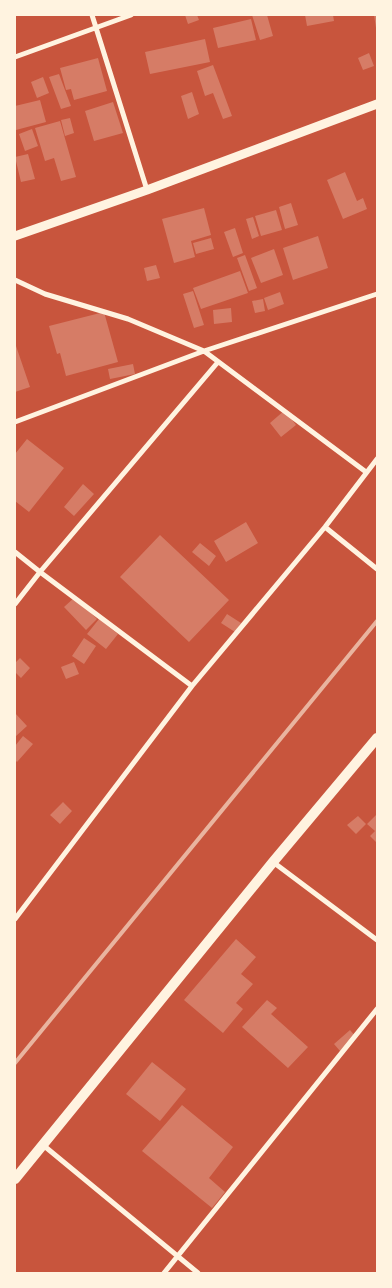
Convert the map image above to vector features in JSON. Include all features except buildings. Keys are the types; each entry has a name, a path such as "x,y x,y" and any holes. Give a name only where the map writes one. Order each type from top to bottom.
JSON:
{"main road":[{"path":"15,1179 273,862 377,738"}],"street":[{"path":"92,15 147,190"},
{"path":"15,57 131,15"},
{"path":"15,236 147,190 377,104"},
{"path":"15,280 45,294 152,328 204,352 366,472"},
{"path":"15,422 204,352 377,294"},
{"path":"15,604 218,362"},
{"path":"15,919 192,686 325,527 377,459"},
{"path":"325,527 377,569"},
{"path":"15,552 192,686"},
{"path":"273,862 377,940"},
{"path":"164,1273 377,1009"},
{"path":"43,1145 198,1273"}],"railway":[{"path":"15,1063 377,621"}]}
